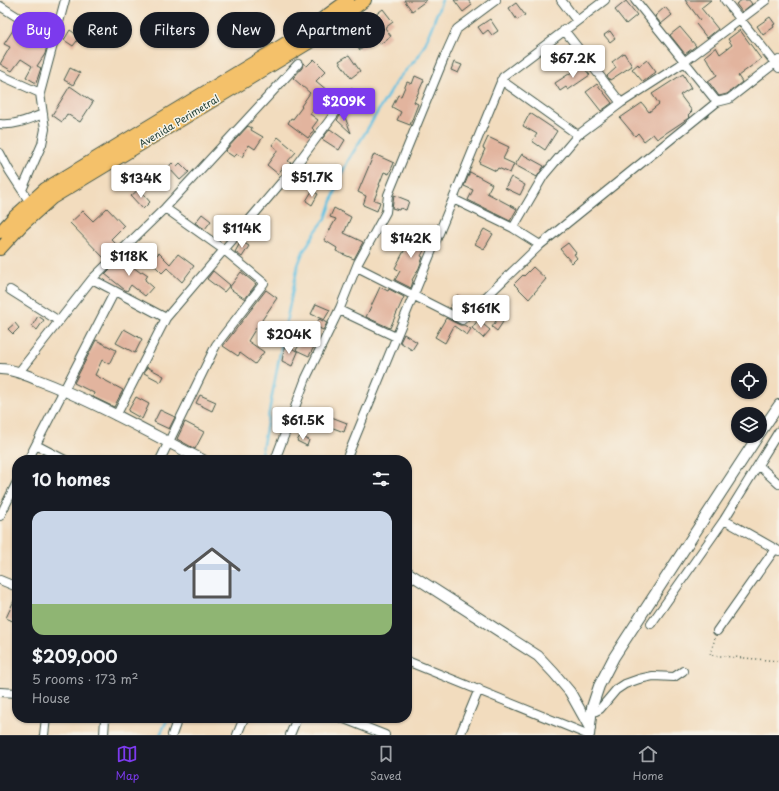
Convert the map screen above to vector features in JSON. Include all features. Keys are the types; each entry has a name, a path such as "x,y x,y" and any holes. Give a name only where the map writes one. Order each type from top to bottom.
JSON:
{"main road":[{"name":"Avenida Perimetral","path":"0,232 45,189 304,32 348,0"},
{"name":"Avenida Perimetral","path":"0,250 22,225 52,198 310,42 365,0"}],"street":[{"path":"62,12 65,0"},
{"path":"277,455 306,378 339,310 356,267 386,212 388,195 441,64 457,29 496,0"},
{"path":"561,0 577,21"},
{"path":"348,455 502,77 605,0"},
{"path":"635,0 718,102"},
{"path":"356,267 462,320 540,245 718,102 729,99 778,64 725,0"},
{"path":"513,228 544,175 578,135 621,103 684,62 740,18 766,0"},
{"path":"0,6 12,14"},
{"path":"564,30 621,103"},
{"path":"22,190 42,144 45,129 40,93 52,48"},
{"path":"19,372 92,279 165,208 298,64"},
{"path":"0,75 40,93"},
{"path":"501,80 578,135"},
{"path":"116,416 166,318 297,164 350,93"},
{"path":"0,124 20,122 43,114"},
{"path":"0,154 30,203"},
{"path":"453,198 513,228 540,245"},
{"path":"163,455 216,345 264,283 224,250 165,208"},
{"path":"92,279 166,318"},
{"path":"10,290 59,321"},
{"path":"31,455 115,291"},
{"path":"339,310 396,337"},
{"path":"0,369 19,372 64,389 193,455"},
{"path":"767,423 779,405"},
{"path":"651,624 724,520 779,431"},
{"path":"589,733 592,713 599,686 614,657 753,443"},
{"path":"36,445 55,455"},
{"path":"758,466 779,484"},
{"path":"0,516 12,492"},
{"path":"717,631 777,550 724,520"},
{"path":"412,575 538,656 570,692 589,733"},
{"path":"0,580 12,585"},
{"path":"412,663 589,733"},
{"path":"592,713 600,709 616,690 625,684 653,676 674,677 683,671"},
{"path":"460,735 478,690"},
{"path":"0,692 12,693"},
{"path":"44,735 45,723"},
{"path":"104,735 105,723"},
{"path":"172,735 176,723"},
{"path":"237,735 242,723"},
{"path":"290,735 295,723"},
{"path":"355,723 385,735"}],"path":[{"path":"717,631 710,655 779,661"}],"building":[{"path":"404,0 427,0 412,11"},
{"path":"454,0 468,0 472,5 463,12"},
{"path":"685,0 711,0 701,8 718,29 707,38 696,24 700,20"},
{"path":"742,0 749,0 752,4 742,12 736,4"},
{"path":"626,1 637,15 626,24 615,10"},
{"path":"516,3 525,15 517,20 509,8"},
{"path":"665,7 672,15 661,24 655,16"},
{"path":"383,9 393,22 385,28 385,12 379,12"},
{"path":"770,17 775,24 773,25 774,27 763,35 757,26"},
{"path":"490,19 498,31 492,35 488,30 483,34 478,27"},
{"path":"680,27 696,46 685,54 670,35"},
{"path":"385,28 391,36 385,40"},
{"path":"70,30 73,32 73,46 65,41"},
{"path":"740,30 761,59 738,76 742,82 727,94 719,96 708,81 717,75 705,56 716,47 720,54 732,45 728,39"},
{"path":"610,31 615,38 610,42 604,35"},
{"path":"12,32 12,48 46,48 45,54 37,66 41,68 36,83 26,77 32,66 21,59 12,71 0,64 10,47 4,44"},
{"path":"624,53 632,66 610,80 607,76 616,68 612,62"},
{"path":"349,55 360,71 351,78 339,61"},
{"path":"314,59 326,71 316,81 334,96 325,110 318,103 310,114 318,120 312,128 314,130 308,138 288,123 302,107 301,106 310,93 293,78 302,68 303,63 307,66"},
{"path":"647,60 656,72 643,82 632,69 638,64 639,66"},
{"path":"454,62 462,65 458,73 451,70"},
{"path":"582,66 590,75 568,90 566,87 560,91 555,83"},
{"path":"70,68 80,73 73,85 64,80"},
{"path":"683,74 691,88 680,95 692,111 688,115 690,117 657,139 653,134 644,141 638,133 635,136 620,118 642,103 649,112 659,104 652,94"},
{"path":"415,76 424,80 414,102 418,104 410,125 397,120 401,112 392,107 398,95 401,96 407,82 412,84"},
{"path":"597,84 612,103 601,111 586,92"},
{"path":"70,86 93,102 80,122 67,114 62,122 52,115"},
{"path":"343,112 351,133 337,120"},
{"path":"530,113 557,131 545,150 532,141 537,134 523,126"},
{"path":"248,126 252,128 251,130 263,137 255,149 249,145 242,157 237,154 234,157 225,151"},
{"path":"330,129 345,140 339,150 322,139"},
{"path":"278,137 296,152 288,161 291,163 286,168 284,166 278,174 267,165 278,150 272,145"},
{"path":"488,137 509,147 503,159 514,164 510,173 498,168 496,171 479,163"},
{"path":"374,154 394,163 389,174 384,172 379,185 374,200 380,202 377,211 363,205 366,196 358,192"},
{"path":"522,154 544,166 537,177 515,165"},
{"path":"172,163 176,167 180,163 189,172 180,180 168,167"},
{"path":"470,172 492,184 487,193 517,209 510,221 468,200 473,190 464,186"},
{"path":"511,177 525,185 520,195 505,188"},
{"path":"139,189 150,202 143,209 131,196"},
{"path":"312,191 318,194 312,205 306,201"},
{"path":"394,195 409,201 406,210 392,208"},
{"path":"107,208 124,226 111,239 118,246 105,259 70,223 83,211 93,221"},
{"path":"334,208 351,217 344,233 363,242 354,259 336,251 337,248 324,240 336,219 330,217"},
{"path":"202,214 211,221 205,229 195,223"},
{"path":"412,226 419,230 416,237 428,243 421,256 423,257 412,280 411,288 395,280 400,271 395,268 412,236 408,234"},
{"path":"484,229 493,234 484,249 475,244"},
{"path":"241,241 249,246 242,257 235,252"},
{"path":"568,243 576,253 574,254 577,258 572,263 560,249"},
{"path":"159,253 170,264 178,254 194,266 182,282 167,268 162,273 150,261"},
{"path":"121,258 141,273 142,271 148,275 145,280 153,287 145,296 131,285 127,291 125,290 105,274"},
{"path":"533,267 546,279 529,299 514,284"},
{"path":"213,271 230,285 224,292 207,279"},
{"path":"241,272 256,284 245,299 229,288"},
{"path":"380,287 388,291 389,289 404,297 390,328 366,317"},
{"path":"266,290 277,298 262,320 264,322 259,330 256,328 248,341 264,352 255,364 240,353 238,356 223,346"},
{"path":"457,295 465,300 458,312 450,308"},
{"path":"316,304 330,310 324,320 311,314"},
{"path":"38,316 44,320 37,330 32,326"},
{"path":"446,318 471,329 467,335 454,326 445,343 435,337"},
{"path":"498,318 503,322 497,331 492,327"},
{"path":"319,319 327,323 323,330 315,326"},
{"path":"478,320 490,330 483,338 472,328"},
{"path":"15,323 19,328 13,334 8,329"},
{"path":"124,329 142,339 135,353 116,343"},
{"path":"404,334 417,342 412,350 400,342"},
{"path":"301,337 315,345 309,356 296,350 300,344"},
{"path":"96,340 116,350 109,364 102,360 95,375 123,390 114,407 93,397 94,393 74,383"},
{"path":"285,344 298,352 292,366 282,361"},
{"path":"147,367 164,376 161,382 144,373"},
{"path":"200,395 216,402 212,411 196,403"},
{"path":"136,397 149,404 142,419 128,411"},
{"path":"160,410 175,417 169,429 154,422"},
{"path":"321,413 347,423 344,432 317,422"},
{"path":"185,422 204,432 195,449 177,439"},
{"path":"300,436 309,440 307,446 297,441"},
{"path":"12,605 12,621 6,618"}],"waterway":[{"path":"261,455 283,337 298,265 303,252 326,218 341,175 348,161 397,80 418,57 425,44 442,0"},
{"path":"160,735 166,723"}]}
